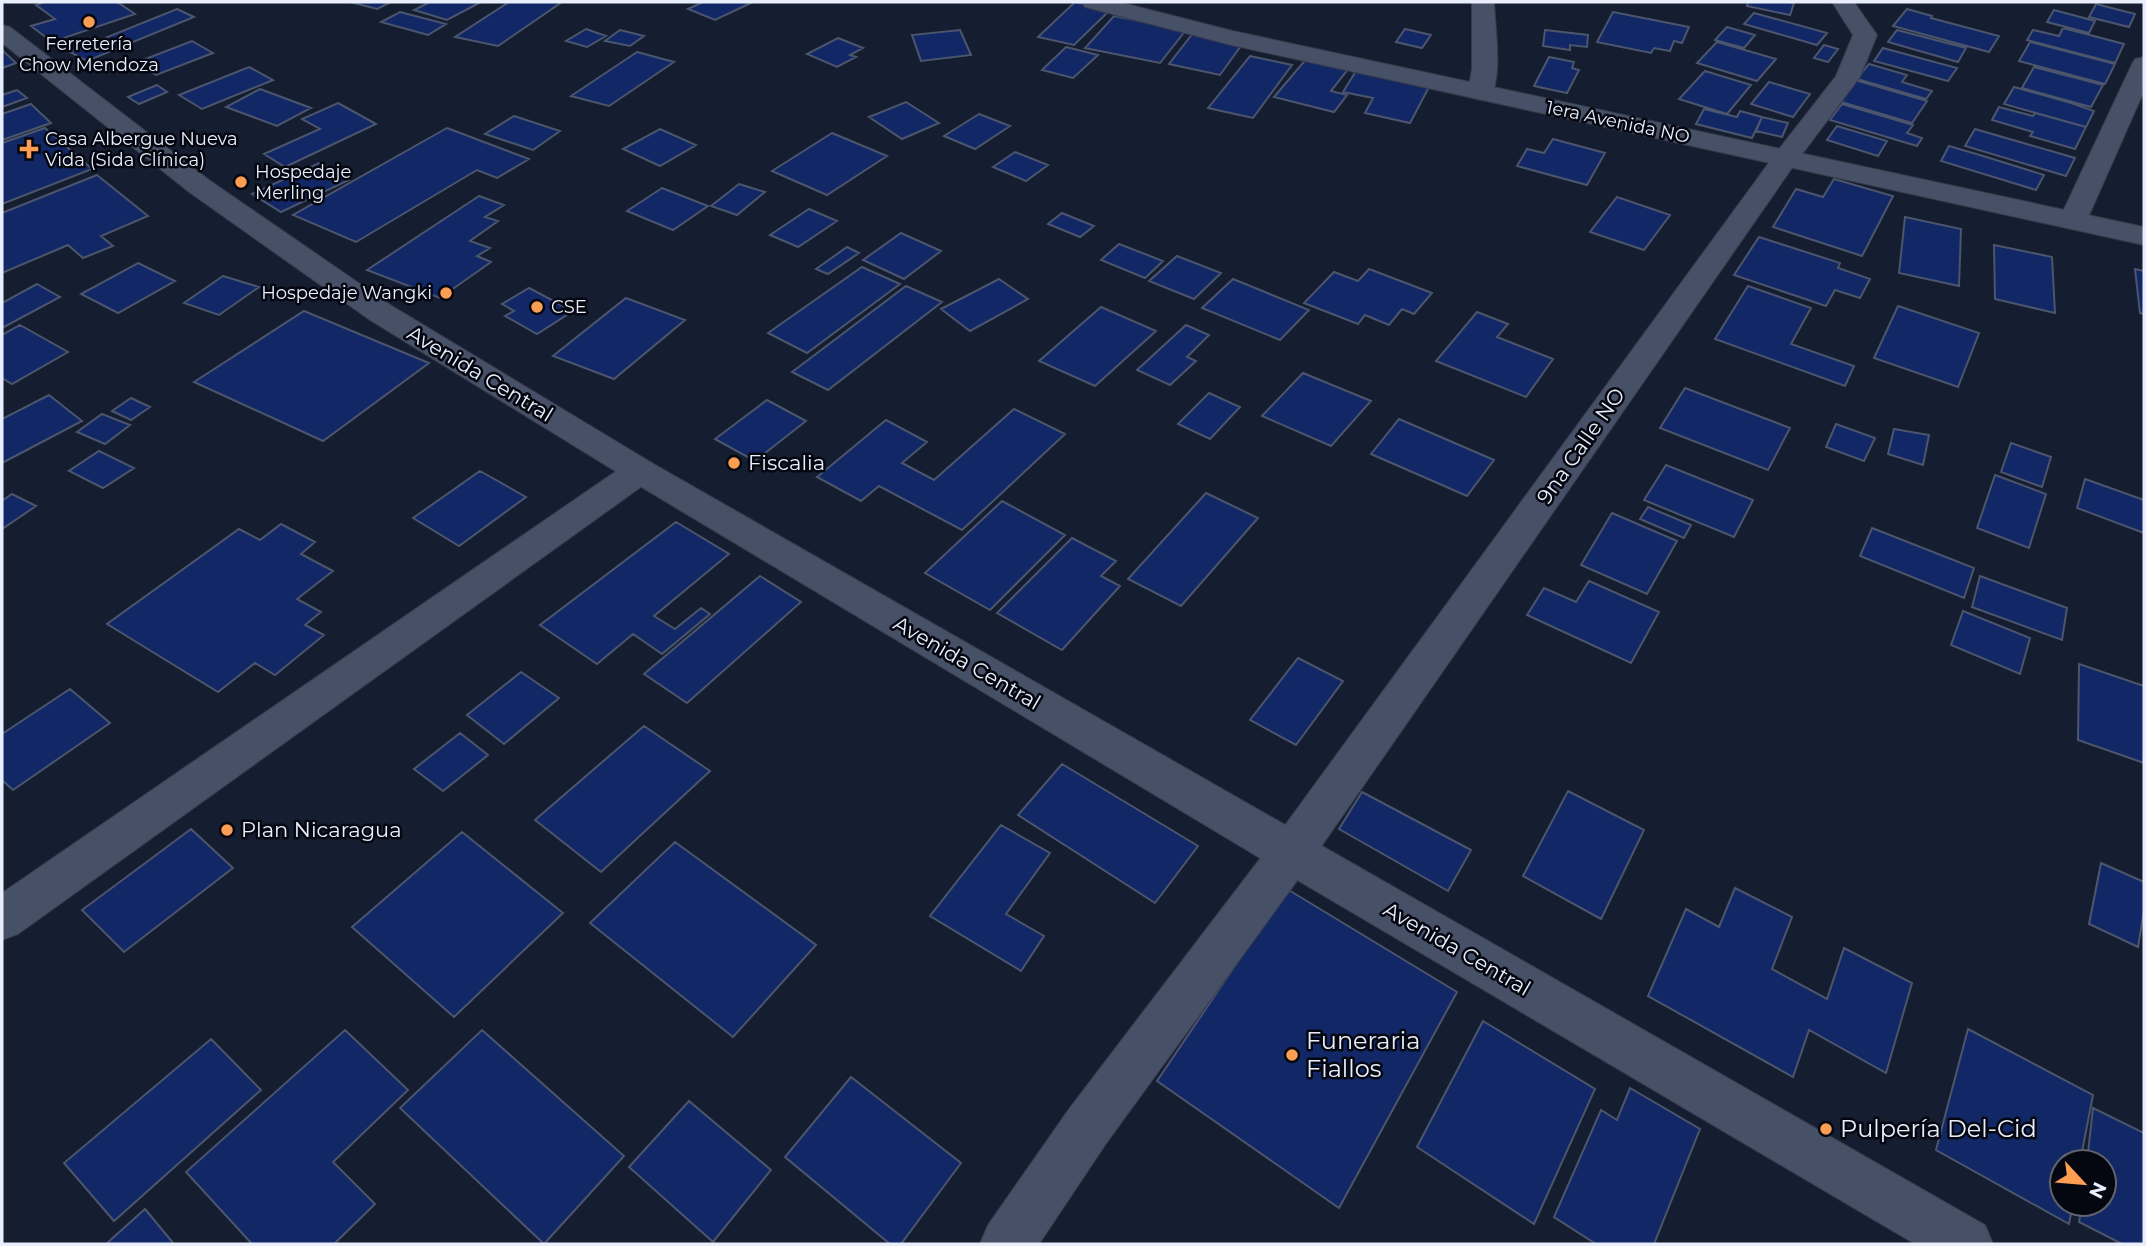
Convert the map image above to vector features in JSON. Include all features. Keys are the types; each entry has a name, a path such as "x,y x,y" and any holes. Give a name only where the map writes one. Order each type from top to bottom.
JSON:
{"street":[{"name":"1era Avenida NO","path":"1093,2 1231,37 2144,236"},
{"path":"1481,92 1484,69 1483,2"},
{"name":"9na Calle NO","path":"1007,1244 1087,1127 1291,853 1784,159 1848,77 1865,35 1843,2"},
{"name":"Avenida Central","path":"3,34 199,186 381,313 640,471 1291,853 1966,1244"},
{"path":"2073,220 2144,64"},
{"path":"2,919 640,471"}],"building":[{"path":"45,2 117,2 135,14 52,42 31,26 55,19 36,5"},
{"path":"350,2 391,2 377,9"},
{"path":"430,2 481,2 447,20 414,10"},
{"path":"509,2 562,2 498,46 455,37"},
{"path":"703,2 753,2 715,20 688,9"},
{"path":"1075,2 1110,10 1074,45 1038,37"},
{"path":"1748,2 1794,3 1790,15 1747,6"},
{"path":"2096,4 2135,14 2129,27 2089,17"},
{"path":"177,9 194,17 87,61 70,52"},
{"path":"1907,9 1999,36 1989,52 1893,26"},
{"path":"2054,10 2095,21 2089,33 2047,22"},
{"path":"400,12 446,24 428,35 381,22"},
{"path":"1613,12 1689,27 1682,43 1674,41 1670,51 1654,48 1651,53 1597,42"},
{"path":"1754,13 1827,33 1817,45 1744,24"},
{"path":"1114,16 1186,30 1160,63 1085,48"},
{"path":"1727,27 1755,35 1744,48 1715,40"},
{"path":"2063,28 2124,44 2115,63 2027,40 2033,30 2059,36"},
{"path":"586,29 606,36 587,47 566,41"},
{"path":"1405,29 1431,35 1422,48 1396,42"},
{"path":"620,30 644,36 630,46 605,41"},
{"path":"960,30 971,55 921,61 912,35"},
{"path":"1545,30 1588,35 1587,47 1570,45 1570,50 1543,46"},
{"path":"1897,30 1966,48 1958,62 1888,42"},
{"path":"1193,33 1243,43 1220,75 1169,64"},
{"path":"838,38 863,48 850,55 856,57 837,67 807,54"},
{"path":"192,41 213,53 156,75 135,63"},
{"path":"1717,42 1776,59 1757,81 1697,63"},
{"path":"2030,42 2115,64 2105,84 2019,61"},
{"path":"1824,45 1838,49 1828,62 1814,58"},
{"path":"1066,47 1098,55 1073,78 1042,70"},
{"path":"1883,48 1957,68 1948,81 1874,61"},
{"path":"2,50 16,63 2,68"},
{"path":"637,52 674,62 609,106 571,96"},
{"path":"1250,56 1292,65 1253,118 1208,108"},
{"path":"1549,57 1574,62 1572,68 1579,70 1567,93 1534,86"},
{"path":"1307,58 1349,68 1331,91 1347,95 1334,112 1274,97"},
{"path":"1869,64 1907,75 1902,82 1932,91 1926,99 1857,79"},
{"path":"249,67 273,80 202,109 179,95"},
{"path":"2034,67 2103,85 2091,107 2022,88"},
{"path":"1356,71 1429,87 1410,123 1365,113 1373,98 1343,92"},
{"path":"1705,71 1751,85 1727,114 1679,99"},
{"path":"1855,80 1927,101 1912,123 1838,101"},
{"path":"1769,82 1810,94 1793,117 1751,104"},
{"path":"157,85 167,92 139,104 128,97"},
{"path":"2014,87 2094,111 2086,127 2004,104"},
{"path":"260,89 311,108 277,126 226,107"},
{"path":"17,90 27,98 2,107 2,95"},
{"path":"906,102 939,123 902,139 869,117"},
{"path":"338,103 376,124 285,167 264,154 320,129 302,119"},
{"path":"31,104 51,123 2,140 2,114"},
{"path":"1842,104 1913,125 1907,133 1922,138 1917,146 1830,120"},
{"path":"1999,107 2033,116 2035,113 2086,127 2075,149 2030,136 2033,132 1992,120"},
{"path":"1704,109 1737,117 1740,111 1762,117 1752,138 1696,124"},
{"path":"979,114 1010,126 975,149 944,136"},
{"path":"514,116 560,131 533,150 485,134"},
{"path":"1762,117 1788,123 1782,137 1756,131"},
{"path":"1837,126 1887,141 1878,156 1827,140"},
{"path":"45,128 92,169 2,204 2,143"},
{"path":"447,128 529,159 497,178 477,170 356,242 293,215"},
{"path":"660,129 696,145 660,166 623,149"},
{"path":"1975,129 2075,158 2066,176 1965,146"},
{"path":"832,133 887,156 827,195 772,171"},
{"path":"1553,139 1605,153 1587,185 1517,166 1527,149 1544,153"},
{"path":"1949,146 2044,175 2036,190 1941,161"},
{"path":"1015,152 1048,165 1026,181 993,167"},
{"path":"319,163 349,180 281,212 252,194"},
{"path":"97,175 148,216 101,236 113,246 83,258 68,245 2,273 2,213"},
{"path":"1834,179 1893,196 1862,256 1773,227 1796,189 1823,197"},
{"path":"739,184 765,192 737,215 711,206"},
{"path":"662,188 708,206 673,230 627,211"},
{"path":"479,196 504,205 485,217 498,221 470,241 490,248 477,256 491,262 440,298 367,270"},
{"path":"1617,197 1670,215 1644,250 1590,232"},
{"path":"809,209 837,221 798,247 770,235"},
{"path":"1062,213 1094,226 1080,237 1048,224"},
{"path":"1905,217 1961,229 1959,286 1899,273"},
{"path":"901,233 941,251 904,279 863,260"},
{"path":"1759,237 1840,263 1838,268 1870,279 1860,298 1835,290 1826,306 1734,275"},
{"path":"1119,244 1163,261 1145,278 1101,260"},
{"path":"1994,245 2052,257 2055,313 1995,299"},
{"path":"847,247 859,253 828,274 816,269"},
{"path":"1177,256 1221,273 1194,299 1149,281"},
{"path":"138,263 175,281 118,313 81,294"},
{"path":"862,267 900,284 807,353 768,333"},
{"path":"1369,269 1432,293 1414,314 1402,309 1389,325 1365,315 1358,324 1304,303 1334,272 1358,281"},
{"path":"2135,269 2144,271 2144,314 2140,313"},
{"path":"223,276 259,287 219,315 184,303"},
{"path":"999,279 1028,299 970,331 941,309"},
{"path":"1233,279 1309,310 1280,340 1202,308"},
{"path":"37,284 60,297 2,328 2,303"},
{"path":"906,286 942,302 828,390 792,372"},
{"path":"1748,286 1811,308 1791,344 1854,366 1845,386 1715,339"},
{"name":"CSE","path":"529,288 573,311 537,334 505,316 514,311 502,304"},
{"path":"626,298 685,320 614,379 553,356"},
{"path":"1898,306 1979,333 1958,387 1874,358"},
{"path":"1101,307 1156,331 1095,386 1039,361"},
{"path":"304,311 429,363 323,441 194,382"},
{"path":"1477,312 1508,324 1497,337 1553,359 1526,397 1436,361"},
{"path":"20,325 68,352 12,384 2,378 2,335"},
{"path":"1186,325 1209,335 1187,357 1196,361 1170,385 1137,370"},
{"path":"1303,373 1371,401 1331,446 1262,416"},
{"path":"1685,388 1790,428 1768,470 1660,428"},
{"path":"1209,393 1240,407 1210,439 1178,424"},
{"path":"49,395 82,421 2,463 2,419"},
{"path":"131,398 150,407 131,420 112,411"},
{"path":"767,400 806,421 755,461 715,439"},
{"path":"1014,409 1065,434 962,530 879,486 861,501 817,477 886,420 927,442 902,463 934,480"},
{"path":"102,414 130,425 105,444 77,432"},
{"path":"1399,419 1494,460 1467,496 1371,454"},
{"path":"1836,424 1875,438 1864,461 1826,447"},
{"path":"1894,429 1929,435 1923,465 1888,454"},
{"path":"2011,443 2051,457 2042,487 2001,472"},
{"path":"99,451 134,468 103,488 69,471"},
{"path":"1666,465 1753,500 1734,537 1644,500"},
{"path":"480,471 526,497 459,546 413,518"},
{"path":"1995,475 2046,494 2029,548 1977,528"},
{"path":"2085,479 2144,500 2144,533 2077,508"},
{"path":"1206,493 1258,518 1181,606 1128,579"},
{"path":"12,494 36,506 2,529 2,501"},
{"path":"1002,501 1065,535 990,610 925,573"},
{"path":"1648,507 1691,525 1684,538 1640,519"},
{"path":"1612,513 1677,541 1647,594 1581,565"},
{"path":"676,522 729,554 654,616 675,629 701,608 710,614 662,654 633,634 597,664 540,625"},
{"path":"281,524 315,542 301,554 333,571 297,599 321,612 305,625 324,635 275,675 255,663 218,692 107,624 239,529 260,540"},
{"path":"1872,528 1974,568 1964,598 1860,556"},
{"path":"1072,538 1116,561 1101,576 1120,586 1062,650 997,613"},
{"path":"760,576 801,602 687,703 644,674"},
{"path":"1980,576 2067,608 2062,640 1972,607"},
{"path":"1589,581 1659,612 1631,663 1527,615 1544,588 1576,602"},
{"path":"1963,611 2030,638 2020,674 1951,645"},
{"path":"1298,658 1343,681 1296,745 1250,720"},
{"path":"2079,664 2144,686 2144,763 2078,740"},
{"path":"521,672 559,698 504,744 467,715"},
{"path":"70,689 110,723 13,790 2,780 2,734"},
{"path":"644,726 710,771 601,872 535,820"},
{"path":"460,733 488,755 443,791 414,769"},
{"path":"1062,764 1198,846 1155,903 1018,815"},
{"path":"1568,791 1644,830 1601,919 1523,876"},
{"path":"1362,792 1471,850 1448,891 1339,829"},
{"path":"1001,825 1050,853 1006,914 1044,936 1021,971 930,916"},
{"path":"191,829 233,868 124,952 82,910"},
{"path":"462,832 563,913 454,1017 352,927"},
{"path":"675,842 816,945 733,1037 590,923"},
{"path":"2101,863 2144,882 2144,911 2138,947 2089,924"},
{"path":"1735,888 1792,917 1772,969 1827,999 1844,948 1912,983 1886,1073 1809,1030 1793,1077 1648,996 1686,909 1719,927"},
{"path":"1287,889 1457,992 1339,1208 1157,1081"},
{"path":"1483,1021 1595,1089 1534,1224 1417,1147"},
{"path":"1968,1029 2093,1095 2083,1148 2048,1148 2048,1212 1936,1150"},
{"path":"345,1030 408,1090 333,1162 375,1204 334,1244 252,1244 186,1172"},
{"path":"482,1030 624,1156 544,1244 400,1108"},
{"path":"211,1039 261,1090 114,1221 64,1163"},
{"path":"851,1077 961,1163 901,1244 890,1244 785,1157"},
{"path":"1630,1088 1700,1129 1654,1244 1596,1244 1554,1217 1601,1110 1617,1120"},
{"path":"689,1101 771,1170 713,1242 629,1167"},
{"path":"2093,1108 2144,1133 2144,1244 2122,1244 2079,1222 2080,1218 2118,1218 2118,1148 2089,1148"},
{"path":"145,1209 174,1244 106,1244"},
{"path":"2058,1218 2070,1218 2069,1224"}],"place":[{"name":"Ferretería Chow Mendoza","path":"89,22"},
{"name":"Casa Albergue Nueva Vida (Sida Clínica)","path":"29,149"},
{"name":"Hospedaje Merling","path":"241,182"},
{"name":"Hospedaje Wangki","path":"446,293"},
{"name":"CSE","path":"537,307"},
{"name":"Fiscalia","path":"734,463"},
{"name":"Plan Nicaragua","path":"227,830"},
{"name":"Funeraria Fiallos","path":"1292,1055"},
{"name":"Pulpería Del-Cid","path":"1826,1129"}]}
